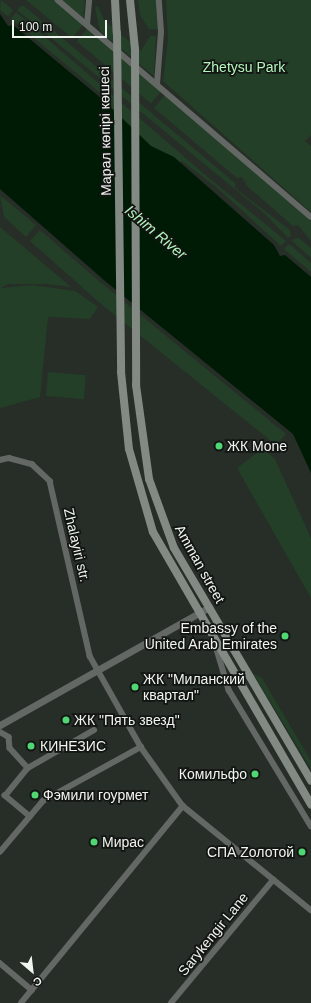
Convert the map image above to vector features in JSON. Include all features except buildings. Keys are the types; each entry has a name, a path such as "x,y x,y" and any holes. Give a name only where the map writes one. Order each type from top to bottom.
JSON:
{"main road":[{"name":"Марал көпірі көшесі","path":"115,0 117,33 121,372"},
{"name":"Марал көпірі көшесі","path":"130,0 135,49 136,385"},
{"name":"Amman street","path":"121,372 129,449 142,503 156,539 311,804"},
{"name":"Amman street","path":"136,385 141,444 158,512 174,548 311,781"}],"street":[{"path":"58,0 311,217"},
{"path":"87,25 89,0"},
{"path":"157,84 161,32 159,0"},
{"name":"Zhalayiri str.","path":"0,460 9,458 32,464 50,481 95,670 141,747 183,806 311,910"},
{"path":"0,725 209,607"},
{"name":"Amman street","path":"214,638 229,690 311,826"},
{"path":"30,817 5,796 28,768 94,730"},
{"path":"0,732 9,737 10,748 28,768"},
{"path":"0,852 43,801 141,747"},
{"path":"21,1003 183,806"},
{"name":"Sarykengir Lane","path":"171,1003 273,880"},
{"path":"0,963 32,990"}],"green space":[{"path":"1,0 13,10 8,17 0,10"},
{"path":"26,0 85,0 83,25 72,38"},
{"path":"138,0 156,0 158,29 149,29 140,15"},
{"name":"Zhetysu Park","path":"166,0 311,0 311,135 305,141 311,146 311,212 163,81 168,39"},
{"path":"20,6 24,6 235,183 235,188 290,230 291,236 288,238 264,213 17,10"},
{"path":"98,6 104,20 141,51 150,36 156,36 154,76 100,31 95,7"},
{"path":"16,12 203,173 286,241 281,246 216,187 182,161 179,163 151,146 102,99 104,96 11,19"},
{"path":"87,29 161,91 151,104 77,41"},
{"path":"165,95 311,221 311,241 298,225 293,226 247,186 242,177 237,178 154,108"},
{"path":"0,195 36,225 26,237 4,217"},
{"path":"0,227 71,287 47,284 8,284 1,288 32,285 75,291 98,307 90,319 48,317 40,397 0,408"},
{"path":"40,230 99,281 286,434 276,445 101,304 30,241"},
{"path":"299,238 311,248 311,258 291,240"},
{"path":"289,244 311,263 311,272 284,249"},
{"path":"48,372 86,375 84,399 46,396"},
{"path":"263,448 275,459 311,538 311,598 237,468"},
{"path":"253,673 262,678 311,761 311,769"}],"water":[{"name":"Ishim River","path":"0,14 8,26 13,25 102,99 151,146 174,157 274,245 280,256 285,255 311,277 311,473 293,434 105,281 0,189"}],"place":[{"name":"ЖК Mone","path":"219,446"},
{"name":"Embassy of the United Arab Emirates","path":"285,636"},
{"name":"ЖК \"Миланский квартал\"","path":"135,687"},
{"name":"ЖК \"Пять звезд\"","path":"66,720"},
{"name":"КИНЕЗИС","path":"31,746"},
{"name":"Комильфо","path":"255,774"},
{"name":"Фэмили гоурмет","path":"35,795"},
{"name":"Мирас","path":"94,842"},
{"name":"СПА Zолотой","path":"302,852"}]}
